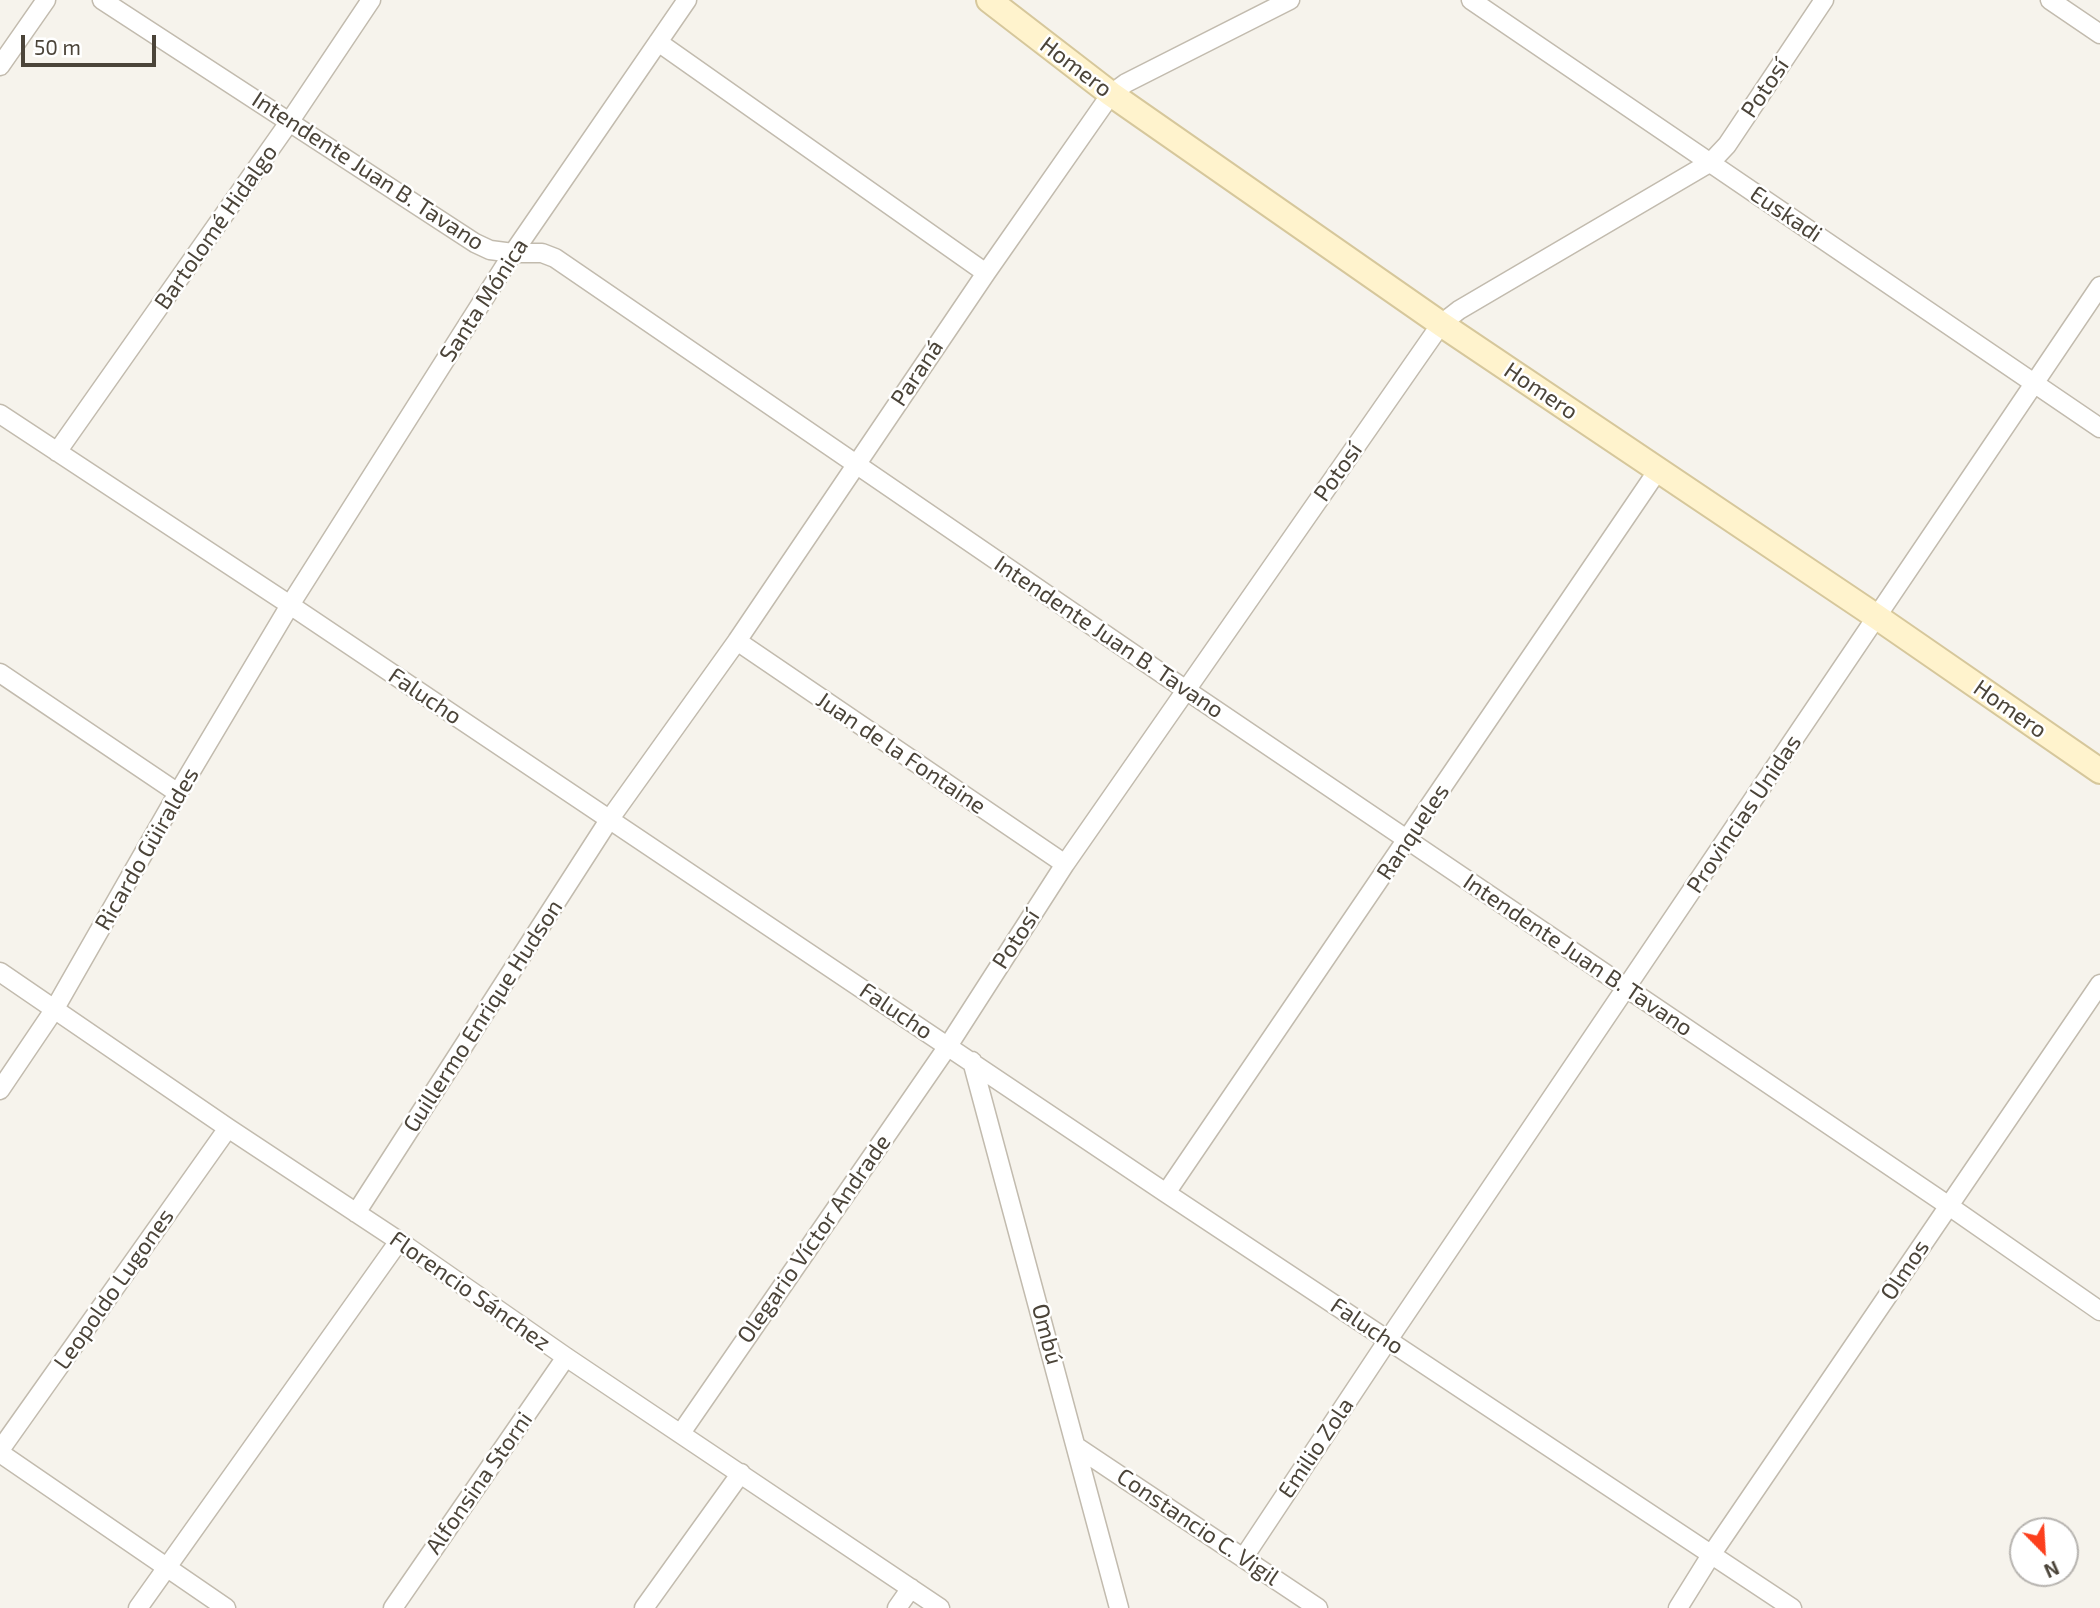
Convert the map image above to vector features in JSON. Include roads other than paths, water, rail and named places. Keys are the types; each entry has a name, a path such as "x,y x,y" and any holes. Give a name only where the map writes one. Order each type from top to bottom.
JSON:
{"main road":[{"name":"Homero","path":"989,0 1111,94 1441,324 1877,617 2100,771"}],"street":[{"path":"0,65 46,0"},
{"name":"Intendente Juan B. Tavano","path":"102,0 475,243 490,250 542,253 555,258 2100,1311"},
{"name":"Bartolomé Hidalgo","path":"57,452 290,121 371,0"},
{"name":"Santa Mónica","path":"290,606 513,253 687,0"},
{"name":"Paraná","path":"609,820 737,641 986,273 1111,94 1126,83 1290,0"},
{"name":"Euskadi","path":"1471,0 2100,428"},
{"name":"Potosí","path":"948,1046 1065,864 1441,324 1459,310 1711,162 1727,145 1824,0"},
{"path":"2050,0 2100,34"},
{"path":"659,42 986,273"},
{"name":"Provincias Unidas","path":"1388,1340 2100,286"},
{"name":"Falucho","path":"0,414 1792,1608"},
{"name":"Ranqueles","path":"1166,1193 1658,470"},
{"name":"Ricardo Güiraldes","path":"0,1090 54,1010 178,793 290,606"},
{"name":"Juan de la Fontaine","path":"737,641 1065,864"},
{"path":"0,673 178,793"},
{"name":"Guillermo Enrique Hudson","path":"356,1213 609,820"},
{"name":"Florencio Sánchez","path":"0,972 940,1608"},
{"name":"Olmos","path":"1678,1608 1711,1555 2100,984"},
{"name":"Olegario Víctor Andrade","path":"681,1433 948,1046"},
{"name":"Ombú","path":"972,1061 1119,1608"},
{"name":"Leopoldo Lugones","path":"0,1452 228,1128"},
{"path":"138,1608 399,1241"},
{"name":"Emilio Zola","path":"1244,1557 1388,1340"},
{"name":"Alfonsina Storni","path":"393,1608 566,1357"},
{"name":"Constancio C. Vigil","path":"1077,1447 1318,1608"},
{"path":"0,1452 226,1608"},
{"path":"644,1608 741,1473"},
{"path":"897,1608 911,1588"}]}
